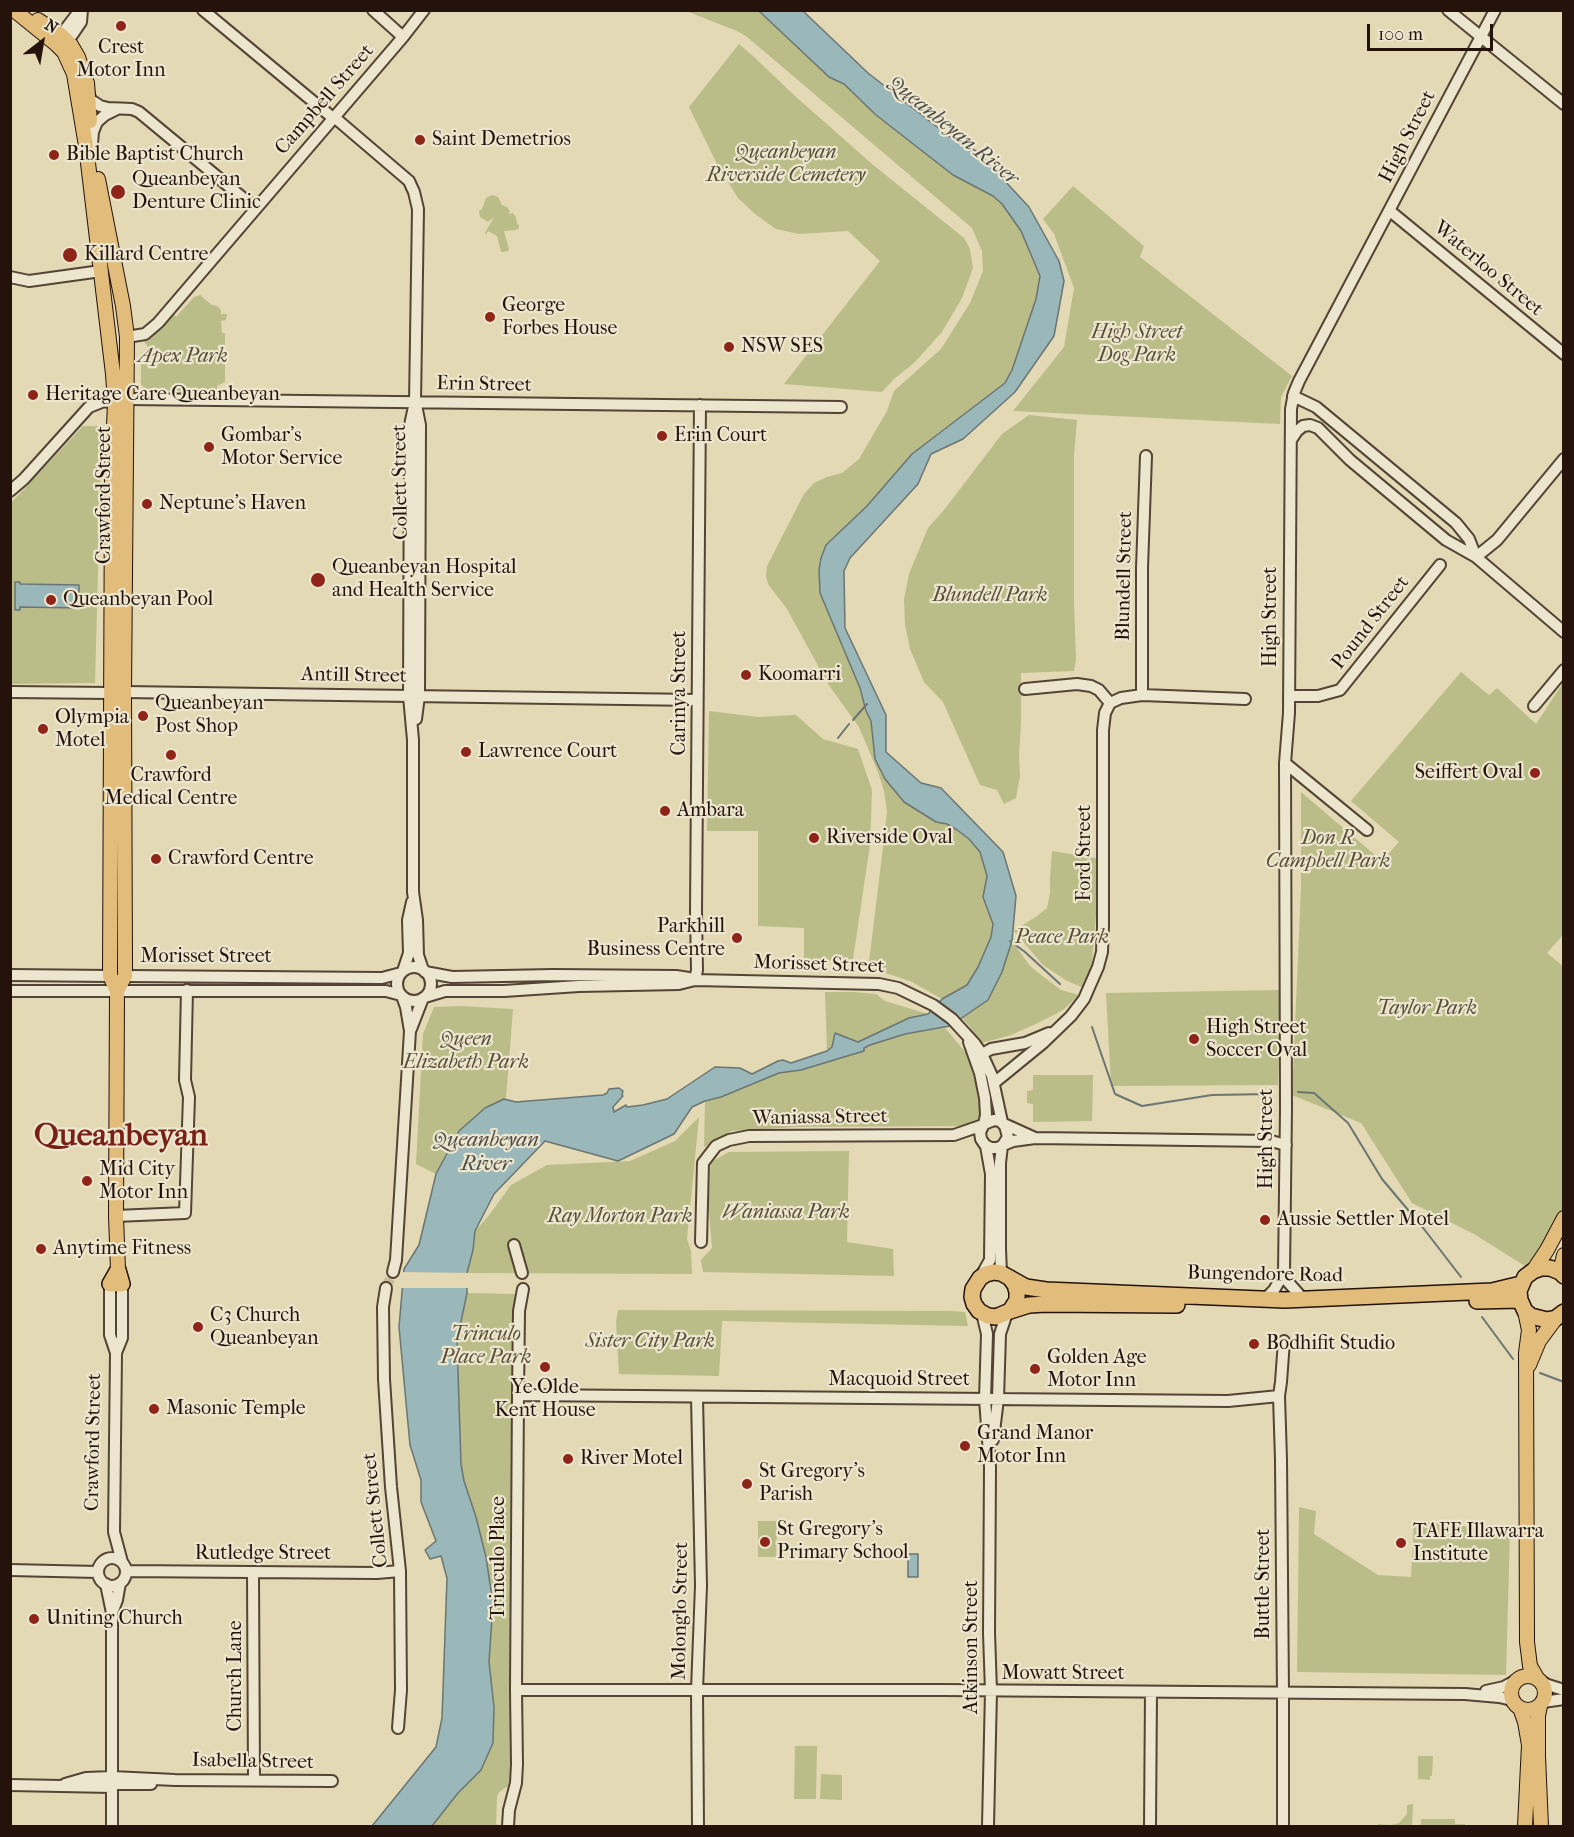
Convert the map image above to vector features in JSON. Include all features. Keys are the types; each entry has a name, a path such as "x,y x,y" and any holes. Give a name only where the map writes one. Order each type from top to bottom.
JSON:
{"highway":[{"path":"1523,1306 1521,1284 1525,1277 1541,1268 1550,1268 1562,1274"},
{"path":"994,1272 1006,1276 1015,1285 1017,1300 1009,1312 996,1317 988,1316 974,1304 973,1289 980,1278 994,1272"},
{"name":"Bungendore Road","path":"1006,1276 1026,1287 1046,1290 1265,1299 1492,1291 1521,1284"},
{"name":"Bungendore Road","path":"1009,1312 1029,1305 1046,1304 1523,1306 1532,1316 1540,1319 1560,1315"}],"main road":[{"path":"14,10 62,40"},
{"path":"24,10 62,40"},
{"name":"Crawford Street","path":"62,40 82,66 88,90 92,144 127,337 121,401 118,693 110,976 117,991 117,1279"},
{"name":"Crawford Street","path":"62,40 76,85 86,146 111,347 121,401"},
{"path":"101,271 115,268"},
{"name":"Crawford Street","path":"117,991 125,976 118,693"},
{"name":"Morisset Street","path":"110,976 125,976"},
{"path":"1533,1271 1547,1250 1563,1218"},
{"path":"1562,1274 1563,1255"},
{"path":"1523,1306 1529,1330 1526,1353 1527,1642 1530,1666 1545,1689 1538,1723 1541,1827"},
{"path":"1526,1375 1539,1341 1560,1315"},
{"path":"1525,1827 1529,1745 1525,1722 1511,1690 1522,1669 1527,1642"},
{"path":"1516,1680 1527,1675 1539,1679"},
{"path":"1516,1704 1530,1710 1541,1704"}],"street":[{"path":"62,40 81,22 81,10"},
{"name":"Collett Street","path":"203,10 404,176 416,198 418,217 415,402 410,425 414,696 413,892 417,920 418,956 424,971"},
{"path":"373,10 403,37"},
{"name":"Campbell Street","path":"127,337 141,336 151,330 424,10"},
{"path":"1448,10 1563,104"},
{"name":"High Street","path":"1284,1273 1285,763 1289,696 1290,415 1293,396 1304,371 1495,10"},
{"path":"88,90 90,99 96,104 103,107 132,109 147,117 255,208"},
{"path":"92,144 97,122 103,116 118,109"},
{"name":"Waterloo Street","path":"1390,211 1563,354"},
{"path":"10,277 29,281 101,271"},
{"path":"1293,396 1313,405 1456,523 1469,539 1476,557"},
{"path":"10,491 24,479 89,407 104,401 121,401"},
{"name":"Erin Street","path":"121,401 841,407"},
{"name":"Carinya Street","path":"695,980 697,970 700,405"},
{"path":"1290,446 1293,435 1299,428 1313,425 1327,435 1340,452 1446,540 1476,557 1563,632"},
{"path":"1350,460 1362,445"},
{"name":"Blundell Street","path":"1142,695 1142,568 1146,456"},
{"path":"1476,557 1497,540 1563,459"},
{"name":"Pound Street","path":"1289,696 1311,697 1341,690 1440,565"},
{"path":"1534,706 1563,670"},
{"path":"1025,689 1077,684 1091,686 1099,690 1110,703 1121,698 1142,695 1245,699"},
{"name":"Antill Street","path":"10,692 698,700"},
{"name":"Ford Street","path":"994,1083 1043,1043 1071,1016 1084,999 1094,978 1102,952 1103,730 1105,713 1110,703"},
{"path":"1285,763 1367,830"},
{"name":"Collett Street","path":"402,972 409,953 408,920 413,892"},
{"path":"393,1272 396,1260 410,1031 406,1007 398,991 397,983 402,972 414,967 424,971 430,982 429,992 424,998 410,1031"},
{"name":"Morisset Street","path":"424,971 452,977 676,976 695,980 879,984 898,988 933,1005 948,1016 982,1054"},
{"name":"Morisset Street","path":"125,976 381,978 402,972"},
{"name":"Morisset Street","path":"10,975 110,976"},
{"path":"541,989 552,985 563,975"},
{"path":"596,975 602,980 619,986"},
{"name":"Morisset Street","path":"424,998 445,991 679,984 695,980"},
{"name":"Morisset Street","path":"10,990 386,991 402,996"},
{"path":"116,1216 185,1213 189,1097 185,1080 187,990"},
{"path":"402,996 412,1001 424,998"},
{"name":"Ford Street","path":"982,1054 991,1049 1031,1041 1059,1027"},
{"name":"Morisset Street","path":"963,1032 972,1049 981,1077"},
{"path":"980,1278 990,1260 991,1174 986,1146 980,1137 986,1104 981,1077 982,1054"},
{"path":"982,1054 994,1083 1003,1123 1008,1130 1000,1162 1000,1249 1006,1276"},
{"path":"984,1125 994,1120 1035,1138"},
{"name":"Waniassa Street","path":"701,1242 703,1163 716,1146 729,1140 749,1136 954,1135 984,1125"},
{"name":"Waniassa Street","path":"954,1135 986,1146"},
{"path":"986,1146 995,1149 1013,1141 1035,1138 1271,1141 1286,1144"},
{"path":"513,1245 522,1273"},
{"path":"1265,1299 1274,1290 1284,1273"},
{"path":"1284,1273 1288,1282 1303,1299"},
{"name":"Crawford Street","path":"117,1279 110,1335 117,1353 114,1532 124,1567"},
{"name":"Collett Street","path":"386,1288 383,1307 384,1379 391,1486 400,1571 401,1690 398,1728"},
{"name":"Trinculo Place","path":"508,1827 517,1770 519,1311 523,1289"},
{"name":"Atkinson Street","path":"990,1467 998,1399 1000,1336 1009,1312"},
{"name":"Atkinson Street","path":"982,1313 987,1333 985,1399 990,1467 991,1691 988,1827"},
{"name":"Buttle Street","path":"1282,1827 1283,1693 1279,1396 1284,1341"},
{"name":"Macquoid Street","path":"518,1395 1228,1401 1279,1396"},
{"name":"Molonglo Street","path":"697,1397 701,1582 697,1690 698,1827"},
{"name":"Crawford Street","path":"104,1560 114,1532"},
{"path":"111,1558 124,1567 124,1578 120,1583 113,1586 99,1578 99,1565 104,1560 111,1558"},
{"name":"Rutledge Street","path":"124,1567 253,1573 400,1571"},
{"path":"10,1570 98,1572"},
{"name":"Church Lane","path":"253,1573 254,1780"},
{"path":"112,1613 120,1583"},
{"path":"106,1584 112,1613 112,1827"},
{"path":"1539,1679 1563,1690"},
{"name":"Mowatt Street","path":"1465,1694 1496,1690 1516,1680"},
{"name":"Mowatt Street","path":"516,1690 1465,1694 1499,1696 1516,1704"},
{"path":"1150,1827 1151,1692"},
{"path":"1541,1704 1553,1699 1563,1699"},
{"name":"Isabella Street","path":"10,1785 58,1785 86,1778 112,1782 332,1781"}],"green space":[{"path":"686,11 759,11 829,77 844,84 876,115 953,175 993,196 1002,204 1021,231 1040,276 1036,299 1012,370 1005,383 937,434 826,545 821,558 866,711 871,721 875,759 925,814 936,822 947,824 969,839 980,852 984,862 987,876 983,897 993,924 991,937 967,985 942,999 912,982 868,970 887,811 884,791 859,727 828,684 787,609 768,584 766,576 767,566 804,494 814,483 842,473 859,459 887,411 894,391 941,349 970,303 983,271 982,251 972,228 746,36"},
{"name":"Queanbeyan Riverside Cemetery","path":"739,44 872,164 964,238 970,249 973,268 962,298 942,332 914,363 882,392 784,384 880,261 848,231 799,234 776,229 738,198 717,164 689,107"},
{"name":"High Street Dog Park","path":"1073,186 1144,246 1140,257 1292,376 1281,397 1280,424 1013,411 1064,347 1074,288 1054,234 1043,219"},
{"path":"492,195 498,197 502,205 507,207 509,214 513,213 519,225 516,230 504,231 509,249 504,252 501,252 497,236 488,231 486,235 485,233 494,217 488,222 480,217 479,211 486,198"},
{"name":"Apex Park","path":"200,295 212,305 217,306 221,314 227,314 226,320 221,321 222,333 225,333 225,382 217,386 217,392 148,390 141,385 141,354 148,347 143,340 143,333 163,329 169,313 176,317 194,297"},
{"name":"Blundell Park","path":"1029,415 1077,420 1074,455 1076,660 1074,671 1021,673 1020,776 1016,798 1004,804 997,790 980,785 943,702 924,682 910,649 905,624 904,599 909,574 928,528 1002,434"},
{"path":"83,426 102,426 95,683 11,684 10,504"},
{"name":"Taylor Park","path":"1461,672 1489,695 1497,688 1536,724 1563,683 1563,935 1547,953 1563,966 1564,1215 1528,1268 1474,1234 1412,1203 1361,1123 1292,1095 1301,888 1301,792 1382,861 1399,842 1351,801"},
{"name":"Riverside Oval","path":"709,711 758,717 796,715 823,739 858,749 872,790 870,845 853,959 804,962 804,928 758,926 758,831 707,831"},
{"name":"Peace Park","path":"1052,851 1101,859 1091,971 1082,987 1067,981 1043,965 1014,931 1047,908"},
{"path":"1012,941 1030,966 1061,990 1079,995 1063,1010 1038,1023 1011,1035 982,1043 973,1037 970,1027 962,1018 988,1000 1002,972"},
{"name":"High Street Soccer Oval","path":"1280,990 1278,1085 1111,1086 1106,993"},
{"path":"825,992 876,994 885,1001 928,1014 909,1018 858,1042 843,1037 827,1051"},
{"name":"Queen Elizabeth Park","path":"434,1007 513,1009 506,1098 485,1108 459,1131 436,1174 416,1164 423,1034"},
{"path":"945,1028 966,1053 977,1081 981,1110 979,1126 796,1127 732,1131 704,1147 705,1101 721,1097 779,1073 801,1070 864,1051 864,1048 870,1045 905,1034"},
{"path":"1033,1075 1093,1075 1092,1121 1033,1122 1033,1104 1027,1103 1027,1091 1033,1090"},
{"name":"Ray Morton Park","path":"699,1117 687,1239 691,1251 692,1274 467,1273 475,1231 511,1185 547,1165 630,1161 675,1141"},
{"name":"Waniassa Park","path":"849,1151 847,1242 893,1249 894,1276 703,1272 701,1260 712,1248 708,1200 711,1162 729,1152"},
{"name":"Trinculo Place Park","path":"467,1293 515,1294 511,1769 508,1786 499,1792 497,1797 496,1824 502,1826 432,1826 458,1793 481,1770 493,1743 494,1707 489,1662 493,1604 486,1557 461,1464 457,1341"},
{"name":"Sister City Park","path":"618,1310 951,1311 965,1312 968,1326 722,1321 719,1376 619,1374 616,1322"},
{"path":"1299,1507 1316,1511 1314,1534 1378,1575 1411,1577 1414,1521 1510,1531 1506,1675 1297,1672"},
{"path":"758,1521 777,1521 776,1557 758,1557"},
{"path":"795,1746 817,1746 816,1799 794,1799"},
{"path":"1418,1756 1433,1756 1430,1780 1418,1779"},
{"path":"821,1774 842,1775 842,1800 820,1799"},
{"path":"1413,1804 1412,1826 1378,1826 1378,1824 1399,1823 1407,1814 1407,1805"},
{"path":"1421,1819 1455,1819 1455,1824 1465,1824 1465,1826 1421,1826"}],"water":[{"name":"Queanbeyan River","path":"759,11 803,11 868,73 950,137 978,152 1029,207 1059,261 1064,281 1054,336 1015,392 963,439 931,454 918,484 850,558 844,571 845,628 886,715 886,752 921,783 941,788 1003,852 1016,896 1012,941 1002,972 988,1000 950,1026 905,1034 870,1045 864,1048 864,1051 801,1070 779,1073 721,1097 705,1101 692,1107 674,1134 618,1161 545,1141 494,1194 475,1231 467,1273 467,1293 457,1341 461,1464 486,1557 493,1604 489,1662 494,1707 493,1743 481,1770 458,1793 432,1826 372,1826 436,1747 442,1718 447,1578 441,1556 430,1559 425,1550 436,1541 421,1502 421,1480 410,1445 399,1327 404,1269 419,1245 436,1174 459,1131 485,1108 504,1099 516,1102 603,1095 609,1089 619,1088 623,1091 623,1096 613,1107 614,1112 626,1105 627,1107 643,1105 667,1099 715,1067 740,1068 752,1074 778,1061 791,1063 827,1051 832,1047 835,1033 858,1042 909,1018 928,1014 942,999 967,985 991,937 993,924 983,897 987,876 980,852 957,830 947,824 936,822 904,802 885,779 875,759 871,721 860,688 820,593 819,570 826,545 867,506 912,454 1005,383 1012,370 1036,299 1040,276 1021,231 1002,204 993,196 953,175 876,115 844,84 829,77"},
{"path":"15,582 79,585 79,608 20,607 20,610 15,610"},
{"path":"908,1554 918,1554 918,1577 908,1577"}],"pier":[{"path":"400,1272 471,1273 470,1288 399,1288"}],"waterway":[{"path":"853,720 867,704"},
{"path":"838,738 849,724"},
{"path":"1010,941 1060,984"},
{"path":"1092,1027 1115,1094 1142,1106 1212,1095 1271,1094"},
{"path":"1298,1092 1314,1093 1348,1123 1382,1179 1461,1277"},
{"path":"1482,1317 1513,1359"},
{"path":"1540,1373 1564,1382"}],"tunnel":[{"path":"386,1288 393,1272"}],"place":[{"name":"Crest Motor Inn","path":"121,26"},
{"name":"Saint Demetrios","path":"420,140"},
{"name":"Bible Baptist Church","path":"54,155"},
{"name":"Queanbeyan Denture Clinic","path":"118,192"},
{"name":"Killard Centre","path":"70,255"},
{"name":"George Forbes House","path":"490,317"},
{"name":"NSW SES","path":"729,347"},
{"name":"Heritage Care Queanbeyan","path":"33,395"},
{"name":"Erin Court","path":"662,436"},
{"name":"Gombar's Motor Service","path":"209,447"},
{"name":"Neptune's Haven","path":"147,504"},
{"name":"Queanbeyan Hospital and Health Service","path":"318,580"},
{"name":"Queanbeyan Pool","path":"51,600"},
{"name":"Koomarri","path":"746,675"},
{"name":"Queanbeyan Post Shop","path":"143,716"},
{"name":"Olympia Motel","path":"43,729"},
{"name":"Lawrence Court","path":"466,752"},
{"name":"Crawford Medical Centre","path":"171,755"},
{"name":"Seiffert Oval","path":"1535,773"},
{"name":"Ambara","path":"665,811"},
{"name":"Riverside Oval","path":"814,838"},
{"name":"Crawford Centre","path":"156,859"},
{"name":"Parkhill Business Centre","path":"737,938"},
{"name":"High Street Soccer Oval","path":"1194,1039"},
{"name":"Mid City Motor Inn","path":"87,1181"},
{"name":"Aussie Settler Motel","path":"1265,1220"},
{"name":"Anytime Fitness","path":"41,1249"},
{"name":"C3 Church Queanbeyan","path":"198,1327"},
{"name":"Bodhifit Studio","path":"1254,1344"},
{"name":"Ye Olde Kent House","path":"545,1367"},
{"name":"Golden Age Motor Inn","path":"1035,1369"},
{"name":"Masonic Temple","path":"154,1409"},
{"name":"Grand Manor Motor Inn","path":"965,1446"},
{"name":"River Motel","path":"568,1459"},
{"name":"St Gregory's Parish","path":"747,1484"},
{"name":"St Gregory's Primary School","path":"765,1542"},
{"name":"TAFE Illawarra Institute","path":"1401,1543"},
{"name":"Uniting Church","path":"34,1619"}],"district":[{"name":"Queanbeyan","path":"121,1137"}],"park label":[{"name":"Don R Campbell Park","path":"1328,850"}]}
